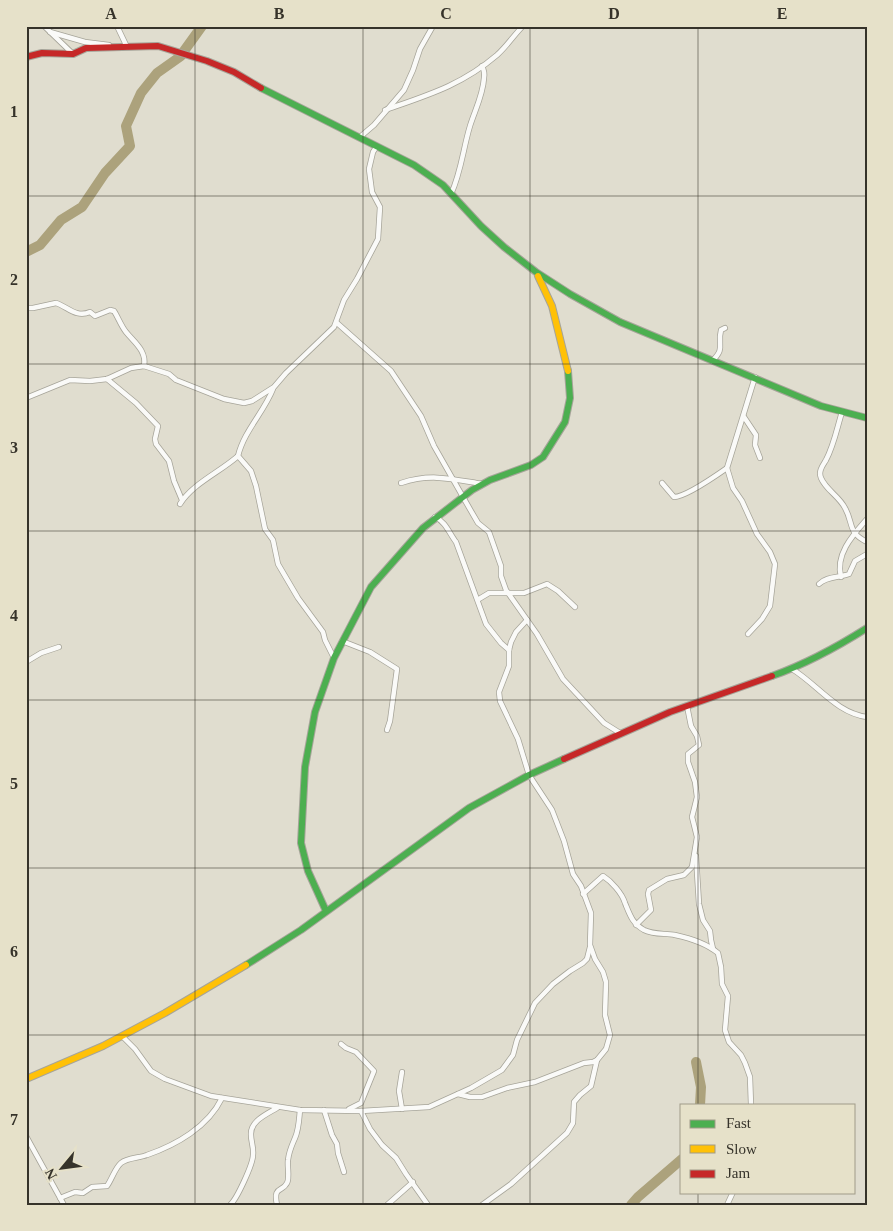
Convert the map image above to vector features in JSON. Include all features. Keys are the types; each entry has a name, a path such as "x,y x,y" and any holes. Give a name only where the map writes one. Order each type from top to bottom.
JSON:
{"street":[{"path":"44,26 72,54"},
{"path":"116,26 128,47"},
{"path":"360,137 374,125 404,90 420,49 433,26"},
{"path":"385,110 430,95 455,84 482,66 505,47 521,27"},
{"path":"50,32 85,42 128,47"},
{"path":"26,57 42,53 72,54 86,48 158,46 206,60 234,72 264,90 414,165 443,185 480,226 536,272 570,294 620,322 820,406 867,418"},
{"path":"451,194 456,184 470,124 479,103 483,85 484,72 482,66"},
{"path":"107,379 136,403 158,426 155,439 156,444 169,461 181,502 188,493 218,473 238,456 255,419 269,400 274,388 286,373 323,339 337,323 344,300 378,239 380,207 372,192 369,169 373,152 377,146"},
{"path":"326,911 304,858 301,829 305,767 313,719 334,658 342,641 371,587 414,537 435,517 472,490 482,484 531,465 543,457 558,435 568,412 570,386 559,332 550,299 536,272"},
{"path":"26,308 56,303 75,313 85,314 90,312 95,316 114,310 126,332 134,340 144,357 144,366"},
{"path":"337,323 391,371 421,416 451,479 478,523 489,532 501,566 503,584 544,644 564,678 604,723 620,733"},
{"path":"712,361 720,354 722,347 720,335 721,330 725,328"},
{"path":"26,398 70,380 90,381 107,379 131,368 144,366 168,374 176,380 224,399 244,403 252,401 274,388"},
{"path":"748,634 762,619 770,606 775,564 770,552 756,534 742,501 734,488 727,468 755,378"},
{"path":"842,412 832,447 820,474 834,496 840,500 845,508 854,533 861,540 867,542"},
{"path":"744,416 756,435 755,445 760,458"},
{"path":"238,456 251,471 265,529 272,540 278,564 298,598 323,632 334,658"},
{"path":"662,483 674,497 678,497 727,468"},
{"path":"401,484 426,477 482,484"},
{"path":"435,517 444,522 450,535 456,542 486,624 509,650"},
{"path":"840,577 839,571 844,550 854,533 867,519"},
{"path":"819,584 828,578 849,574 855,561 867,554"},
{"path":"478,599 489,593 524,593 547,584 558,591 575,607"},
{"path":"122,1036 135,1049 147,1067 158,1075 206,1095 300,1110 361,1111 429,1107 458,1094 502,1070 513,1055 517,1040 534,1004 553,984 583,963 587,958 592,918 581,886 573,874 564,841 552,810 529,775 521,748 498,695 509,666 509,650 516,632 526,620"},
{"path":"26,1080 122,1036 236,972 278,946 469,808 529,775 620,733 687,706 792,669 836,648 867,628"},
{"path":"342,641 370,652 397,669 390,721 387,730"},
{"path":"26,662 41,653 59,647"},
{"path":"792,669 846,710 867,717"},
{"path":"636,925 651,910 649,890 667,880 678,877 692,867 698,837 692,817 697,797 697,788 688,762 688,754 699,745 699,742 691,726 687,706"},
{"path":"695,853 699,904 703,920 710,931 713,949"},
{"path":"583,894 601,877 606,877 625,901 631,919 636,925 652,933 676,935 713,949 718,953 722,984 728,996 725,1030 729,1042 741,1055 750,1077 751,1104"},
{"path":"482,1205 511,1184 567,1133 573,1123 574,1102 591,1086 597,1060 606,1049 610,1034 605,1015 606,982 590,945"},
{"path":"341,1044 356,1052 374,1071 361,1103 345,1110"},
{"path":"458,1094 482,1097 507,1088 535,1082 597,1060"},
{"path":"402,1072 399,1090 402,1109"},
{"path":"60,1198 75,1192 83,1193 92,1187 107,1186 119,1164 125,1160 138,1158 167,1147 189,1134 207,1119 222,1098"},
{"path":"361,1103 376,1110"},
{"path":"230,1205 242,1184 253,1157 251,1131 256,1122 264,1115 279,1108"},
{"path":"277,1205 275,1194 278,1189 288,1182 288,1160 297,1130 300,1110"},
{"path":"324,1110 337,1144 344,1172"},
{"path":"361,1111 370,1129 382,1145 396,1158 428,1205"},
{"path":"26,1136 64,1205"},
{"path":"387,1205 413,1182"}],"waterway":[{"path":"184,51 202,26"},
{"path":"26,252 40,245 61,220 82,207 105,173 130,146 126,126 141,93 157,73 181,56"},
{"path":"696,1062 701,1087 700,1104"},
{"path":"631,1205 680,1161"}],"traffic: fast":[{"path":"261,88 414,165 443,185 481,226 536,272 570,294 620,322 821,406 867,418"},
{"path":"326,911 308,871 301,843 305,767 315,712 334,658 371,587 423,528 472,490 490,480 531,465 543,457 565,422 570,398 568,371"},
{"path":"772,676 821,655 867,628"},
{"path":"246,965 301,930 469,808 529,775 564,759"}],"traffic: slow":[{"path":"538,276 552,306 568,371"},
{"path":"26,1079 103,1046 165,1013 246,965"}],"traffic: jam":[{"path":"26,57 42,53 73,54 86,48 158,46 207,61 234,72 261,88"},
{"path":"564,759 670,712 772,676"}]}
